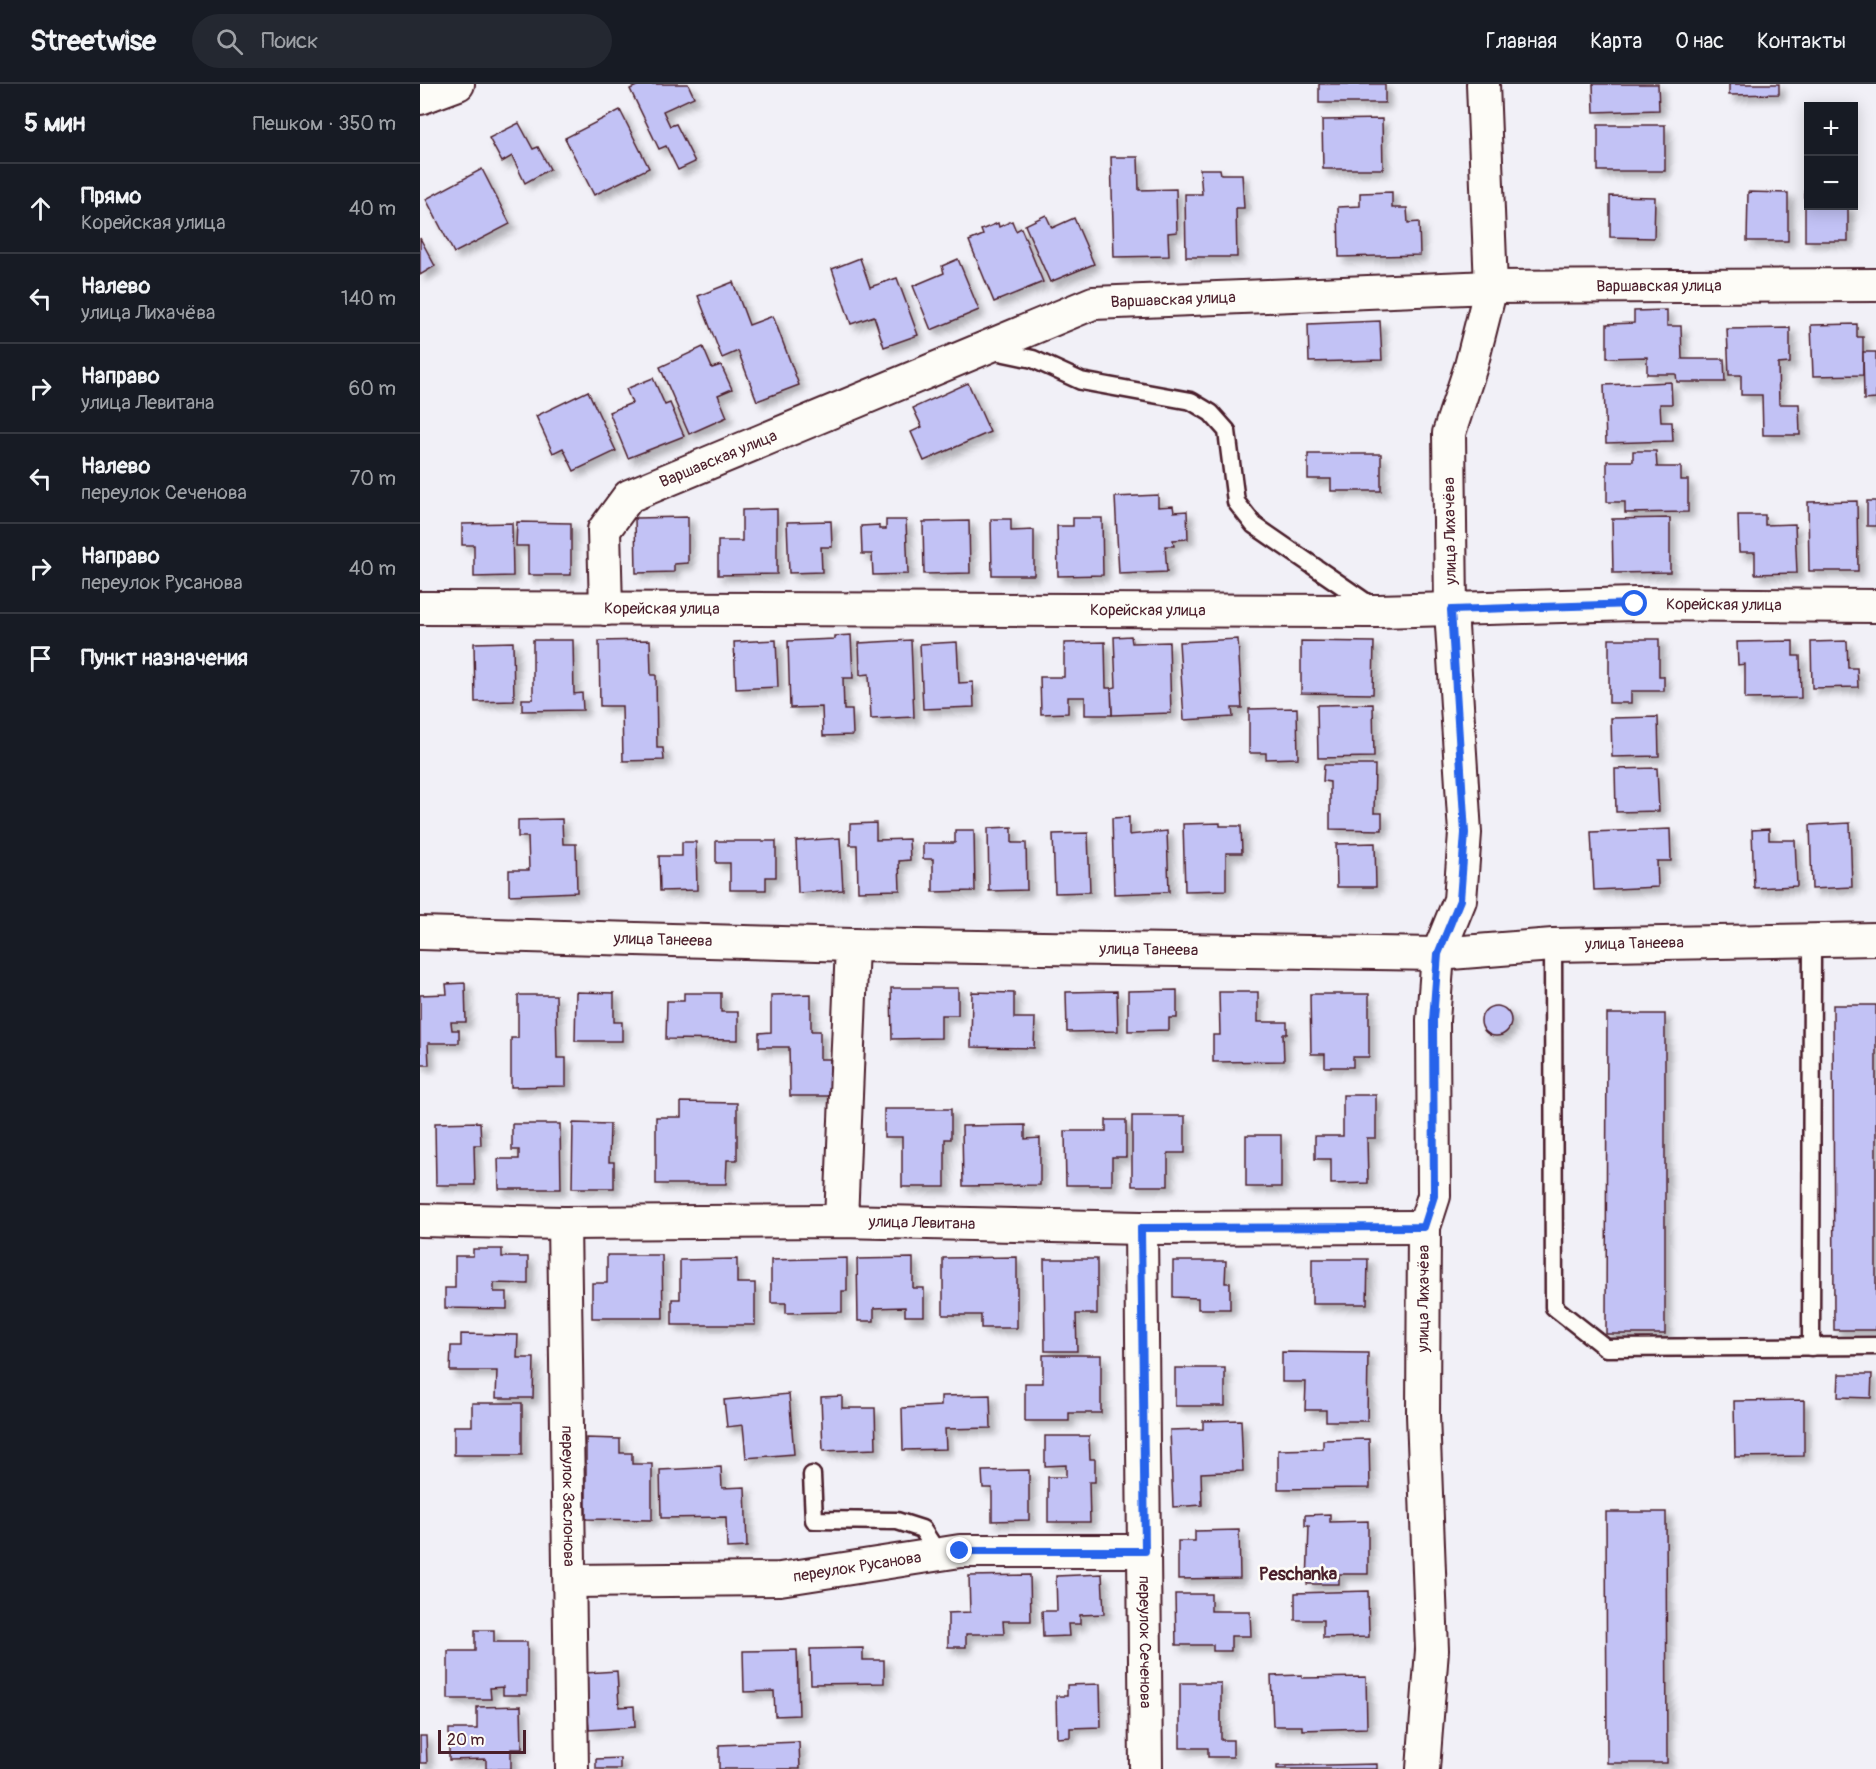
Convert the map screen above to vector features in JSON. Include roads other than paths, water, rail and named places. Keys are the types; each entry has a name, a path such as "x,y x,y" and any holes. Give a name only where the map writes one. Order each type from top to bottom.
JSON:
{"street":[{"path":"420,98 458,84"},
{"name":"улица Лихачёва","path":"1423,1769 1431,1650 1423,1415 1424,1227 1434,1196 1433,1020 1438,954 1460,900 1465,833 1451,610 1449,433 1471,366 1491,287 1483,84"},
{"name":"Варшавская улица","path":"606,609 604,530 629,496 1093,303 1491,287 1876,285"},
{"name":"Корейская улица","path":"420,608 1451,610 1635,604 1876,606"},
{"name":"улица Танеева","path":"420,933 852,945 1438,954 1553,945 1876,939"},
{"path":"841,1221 852,945"},
{"name":"улица Левитана","path":"420,1220 564,1223 841,1221 1141,1228 1424,1227"},
{"name":"переулок Заслонова","path":"564,1223 572,1769"},
{"name":"переулок Сеченова","path":"1141,1228 1146,1769"},
{"name":"переулок Русанова","path":"570,1581 780,1579 960,1551 1145,1551"}],"lane":[{"path":"983,348 1033,359 1082,381 1191,401 1211,414 1227,431 1236,502 1254,525 1378,610"},
{"path":"1811,1347 1812,940"},
{"path":"1553,945 1554,1307 1606,1348 1876,1346"},
{"path":"812,1475 814,1520 897,1521 922,1529 939,1555"}],"district":[{"name":"Peschanka","path":"1298,1574"}]}
